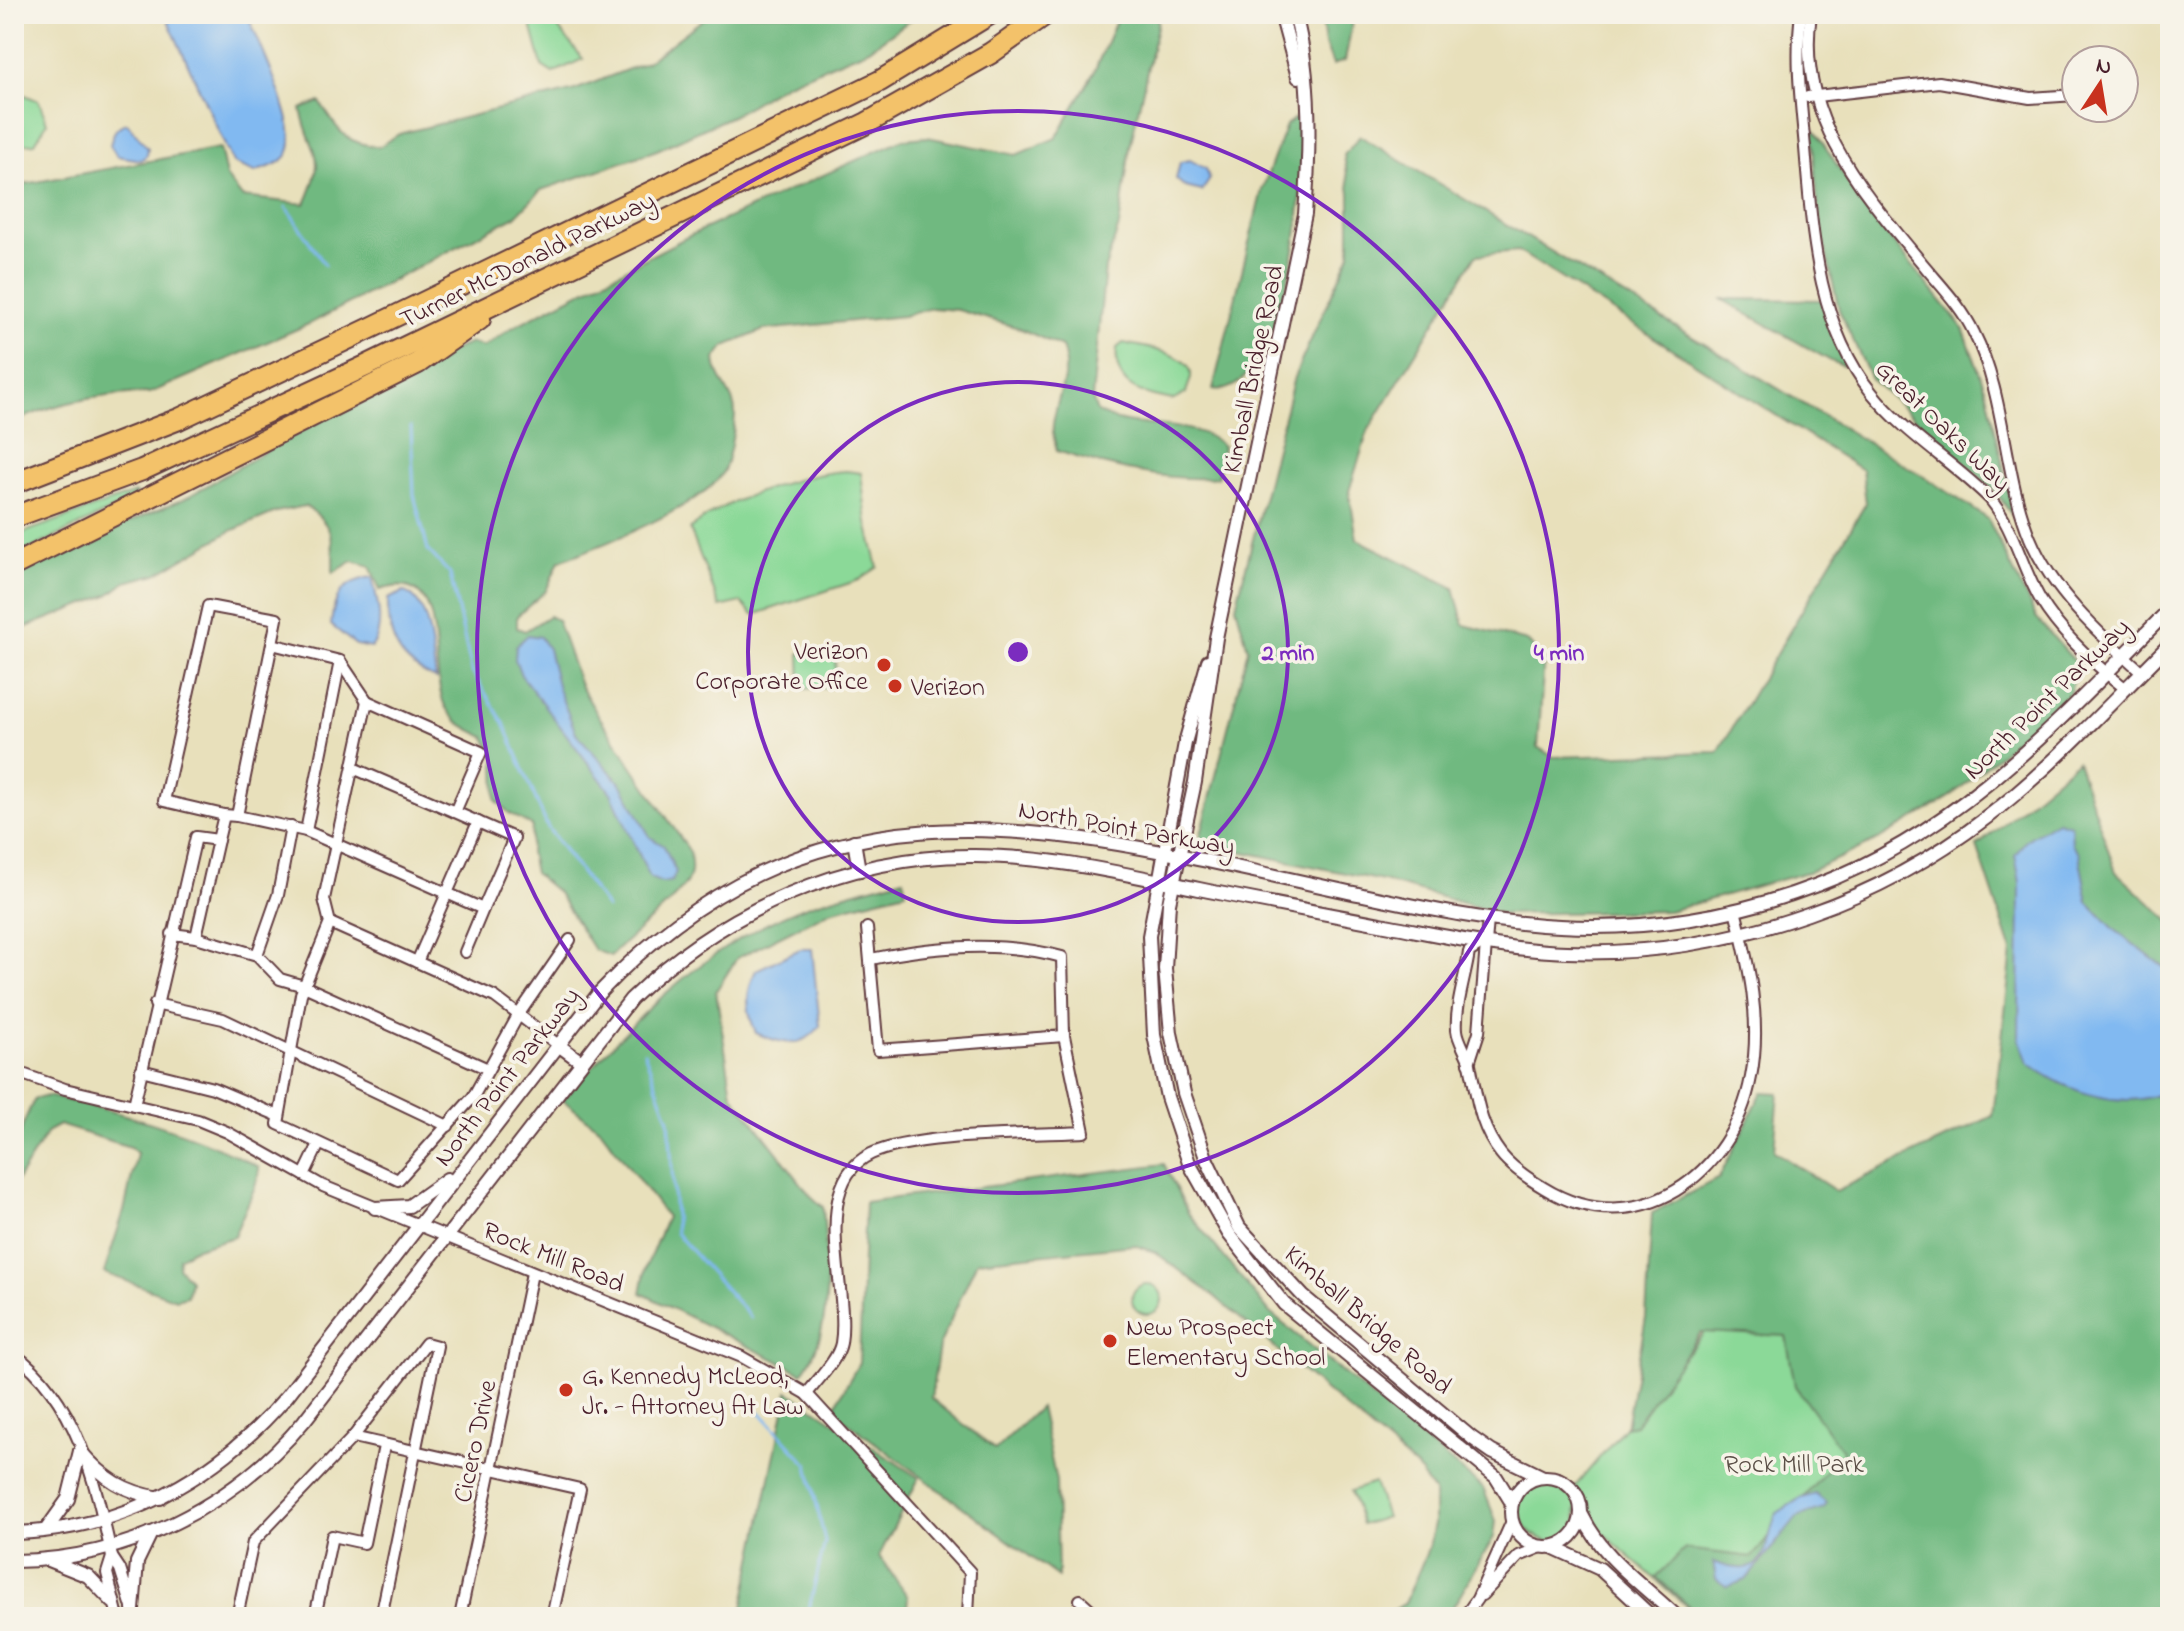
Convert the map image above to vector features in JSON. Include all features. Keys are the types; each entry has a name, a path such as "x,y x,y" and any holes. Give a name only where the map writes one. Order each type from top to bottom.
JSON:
{"highway":[{"name":"Turner McDonald Parkway","path":"14,483 179,419 360,333 880,81 990,14"},
{"name":"Turner McDonald Parkway","path":"14,517 142,470 500,301 901,106 991,53 1046,14"},
{"path":"14,565 418,363 466,332 500,301"}],"street":[{"name":"Kimball Bridge Road","path":"1281,14 1306,107"},
{"name":"Kimball Bridge Road","path":"1295,14 1306,107 1308,180 1298,261 1216,638 1210,689 1173,883 1165,969 1177,1063 1206,1158 1239,1227 1303,1296 1472,1438 1492,1452 1543,1477"},
{"name":"Great Oaks Way","path":"1801,14 1800,97 1822,285 1836,329 1854,367 1873,394 1929,446 1962,471 2005,517 2039,598 2057,624 2106,674 2126,689"},
{"name":"Great Oaks Way","path":"1811,14 1808,43 1814,96 1821,119 1844,162 1975,334 1993,390 2030,538 2049,575 2142,672"},
{"path":"1800,97 1939,82 2030,98 2060,96"},
{"path":"237,816 277,619 208,606 164,801 306,831 483,909"},
{"name":"North Point Parkway","path":"14,1533 103,1520 160,1498 215,1465 270,1416 557,1044 618,973 697,908 780,866 854,841 900,832 986,828 1042,832 1163,853 1488,919 1558,926 1610,927 1680,920 1735,910 1823,883 1874,860 1933,826 2017,762 2170,609"},
{"name":"Kimball Bridge Road","path":"1216,638 1196,695 1157,880 1149,936 1154,1035 1167,1097 1189,1163 1216,1213 1284,1304 1496,1477 1512,1503"},
{"path":"272,644 340,661 367,701 481,752 455,812"},
{"name":"North Point Parkway","path":"14,1561 111,1553 219,1497 274,1453 304,1421 631,999 695,944 763,905 859,870 929,858 984,856 1065,864 1483,943 1566,952 1624,951 1741,934 1809,914 1864,892 1967,835 2052,764 2170,644"},
{"path":"306,831 340,661"},
{"path":"367,701 324,899 330,923 304,986 278,1124 398,1180 473,1097 519,1014 570,940"},
{"path":"353,768 514,838 465,952"},
{"path":"196,937 224,815"},
{"path":"417,962 478,822"},
{"path":"257,955 278,895 291,827"},
{"path":"134,1105 196,837 218,840"},
{"path":"854,841 859,870"},
{"path":"1483,943 1469,952 1457,1030 1469,1063 1475,1102 1488,1134 1503,1157 1555,1195 1599,1207 1621,1208 1665,1198 1698,1176 1731,1133 1745,1100 1751,1076 1755,1018 1752,983 1735,910"},
{"path":"1469,1063 1479,1032 1488,955 1483,943 1488,919"},
{"path":"330,923 495,997 580,1061"},
{"path":"867,928 878,1050 1064,1036"},
{"path":"172,934 196,937 257,955 280,979 304,986 488,1069"},
{"path":"807,1394 841,1345 836,1200 845,1178 871,1154 915,1143 1084,1132 1064,1036 1062,957 1000,946 915,949 871,959"},
{"path":"155,1004 223,1019 448,1126"},
{"path":"141,1070 213,1088 279,1116"},
{"name":"Rock Mill Road","path":"14,1071 65,1089 198,1120 375,1208 689,1334 742,1357 807,1394 970,1572 968,1617"},
{"path":"304,1175 319,1144"},
{"path":"375,1208 409,1206 462,1167"},
{"name":"Cicero Drive","path":"460,1617 532,1273"},
{"path":"237,1617 253,1542 353,1437 426,1343 437,1346 381,1617"},
{"path":"14,1354 51,1388 70,1421 111,1553 120,1569 134,1613"},
{"path":"353,1437 580,1489 552,1617"},
{"path":"315,1617 332,1536 364,1543 384,1446"},
{"path":"80,1451 98,1472 119,1487 160,1498"},
{"path":"46,1530 68,1499 80,1451"},
{"path":"1477,1599 1512,1521 1512,1503 1525,1484 1543,1477 1569,1484 1581,1504 1582,1515 1595,1541 1677,1617"},
{"path":"1464,1617 1519,1556 1573,1536 1582,1515"},
{"path":"1512,1521 1520,1536 1600,1569 1652,1617"},
{"path":"134,1613 137,1562 151,1533"},
{"path":"111,1553 107,1573 118,1617"},
{"path":"45,1559 88,1576 113,1602"},
{"path":"1080,1600 1099,1617"}],"green space":[{"path":"710,14 919,14 869,49 785,84 734,115 657,150 541,190 516,216 311,323 150,393 80,400 14,423 14,186 220,148 226,176 242,197 305,204 317,163 301,109 320,102 343,134 357,142 379,147 399,134 575,90 647,62"},
{"path":"1119,14 1155,14 1158,22 1130,147 1119,226 1105,268 1092,398 1097,412 1112,419 1178,427 1209,437 1223,446 1218,477 1159,475 1057,451 1053,428 1064,376 1062,347 1019,328 958,310 932,308 903,316 764,330 725,346 715,359 716,367 732,400 735,415 726,464 714,483 697,497 650,523 559,561 546,591 517,616 517,628 525,631 549,616 557,620 580,685 690,852 691,873 684,886 611,956 594,950 558,893 534,873 530,853 532,826 509,813 496,800 495,758 485,737 468,729 446,708 440,692 433,626 428,607 419,593 403,586 380,590 370,566 353,561 333,573 333,552 327,526 305,506 276,512 231,531 156,574 126,582 108,595 14,632 14,576 79,543 184,499 336,410 447,352 472,343 483,347 513,327 693,234 903,139 927,137 1016,155 1056,138 1094,72"},
{"path":"1321,14 1354,14 1345,61 1333,65 1325,44"},
{"path":"548,15 583,59 553,73 542,66 529,17"},
{"path":"25,95 39,101 47,123 35,143 14,145 14,96"},
{"path":"1295,118 1301,122 1300,206 1295,247 1278,319 1256,361 1239,383 1213,389 1262,190 1286,125"},
{"path":"1815,131 1863,205 1963,328 1987,393 2015,520 1996,492 1871,379 1839,310 1819,221 1812,132"},
{"path":"1360,136 1936,484 1988,519 2037,619 2079,666 2069,695 1950,797 1878,840 1811,871 1669,911 1502,914 1383,881 1206,844 1200,838 1248,649 1236,606 1294,377 1350,254 1350,193 1344,155","holes":["1518,251 1862,470 1866,503 1718,752 1553,757 1538,747 1544,659 1527,641 1464,625 1454,588 1357,539 1349,491 1368,431 1476,255"]},
{"path":"1721,299 1822,300 1846,361 1843,366 1833,362"},
{"path":"1123,343 1163,352 1183,361 1191,374 1186,393 1174,400 1131,387 1119,372 1117,361 1117,348"},
{"path":"846,471 861,473 867,523 878,567 859,580 753,615 741,602 720,607 690,529 722,508 764,490 808,477"},
{"path":"135,493 138,497 14,557 14,536"},
{"path":"835,652 836,687 801,689 800,653"},
{"path":"2077,761 2116,872 2170,921 2170,1617 1701,1617 1656,1577 1685,1549 1752,1557 1843,1452 1795,1386 1786,1336 1701,1332 1635,1425 1626,1427 1646,1318 1652,1213 1719,1178 1762,1092 1779,1093 1774,1151 1836,1191 1993,1116 2012,951 1977,846"},
{"path":"903,878 906,892 830,911 737,958 716,991 732,1094 811,1196 823,1207 827,1271 824,1315 813,1356 802,1373 641,1293 646,1267 667,1217 601,1130 563,1100 641,1016 698,967 728,946 797,910"},
{"path":"48,1096 156,1124 208,1143 259,1167 253,1191 234,1237 193,1249 179,1258 178,1267 190,1280 187,1296 176,1299 104,1273 124,1211 136,1158 137,1153 130,1147 59,1125 48,1131 14,1185 21,1130 35,1099"},
{"path":"1164,1164 1188,1213 1270,1313 1483,1488 1496,1521 1494,1537 1447,1617 1383,1617 1405,1603 1429,1547 1434,1524 1434,1493 1417,1468 1214,1296 1155,1252 1134,1245 977,1261 939,1346 931,1398 995,1450 1040,1407 1056,1481 1058,1577 832,1411 859,1363 865,1202"},
{"path":"1147,1284 1158,1288 1162,1299 1158,1310 1147,1314 1136,1310 1132,1299 1136,1288"},
{"name":"Rock Mill Park","path":"1752,1285 1994,1617 1699,1617 1576,1510 1577,1521 1566,1540 1548,1541 1527,1528 1517,1503 1525,1489 1545,1484 1568,1495 1729,1303"},
{"path":"788,1391 919,1478 879,1556 908,1597 906,1617 741,1617"},
{"path":"1374,1483 1386,1517 1362,1525 1351,1491"}],"water":[{"path":"165,14 247,14 283,102 291,137 285,158 255,172 233,163"},
{"path":"127,123 148,148 147,155 141,160 117,156 110,145 117,128"},
{"path":"1190,160 1206,169 1210,179 1202,191 1185,187 1176,179 1180,162"},
{"path":"372,577 379,623 371,648 356,645 331,625 334,606 341,592 353,582"},
{"path":"404,592 413,597 425,617 436,679 404,658 393,638 388,599"},
{"path":"528,635 540,637 548,649 558,689 576,733 622,785 650,837 664,846 676,872 672,881 662,883 650,878 611,793 521,675 515,659 516,646"},
{"path":"2057,821 2071,825 2072,845 2079,854 2088,902 2115,930 2170,972 2170,1090 2153,1097 2115,1099 2096,1096 2060,1083 2028,1063 2019,1038 2020,883 2015,855 2026,840"},
{"path":"800,949 812,949 820,1026 806,1039 791,1043 756,1033 748,1002 756,970"},
{"path":"1815,1494 1827,1503 1824,1508 1797,1517 1746,1580 1727,1587 1716,1579 1713,1562 1731,1567 1754,1566 1765,1551 1776,1514 1799,1499"}],"waterway":[{"path":"286,207 325,265"},
{"path":"411,427 414,495 428,550 450,574 472,672 504,723 548,828 607,908"},
{"path":"644,1052 669,1120 676,1233 751,1318"},
{"path":"760,1412 808,1465 825,1542 807,1617"}],"place":[{"name":"Verizon Corporate Office","path":"884,665"},
{"name":"Verizon","path":"895,686"},
{"name":"New Prospect Elementary School","path":"1110,1341"},
{"name":"G. Kennedy McLeod, Jr. - Attorney At Law","path":"566,1390"}]}
